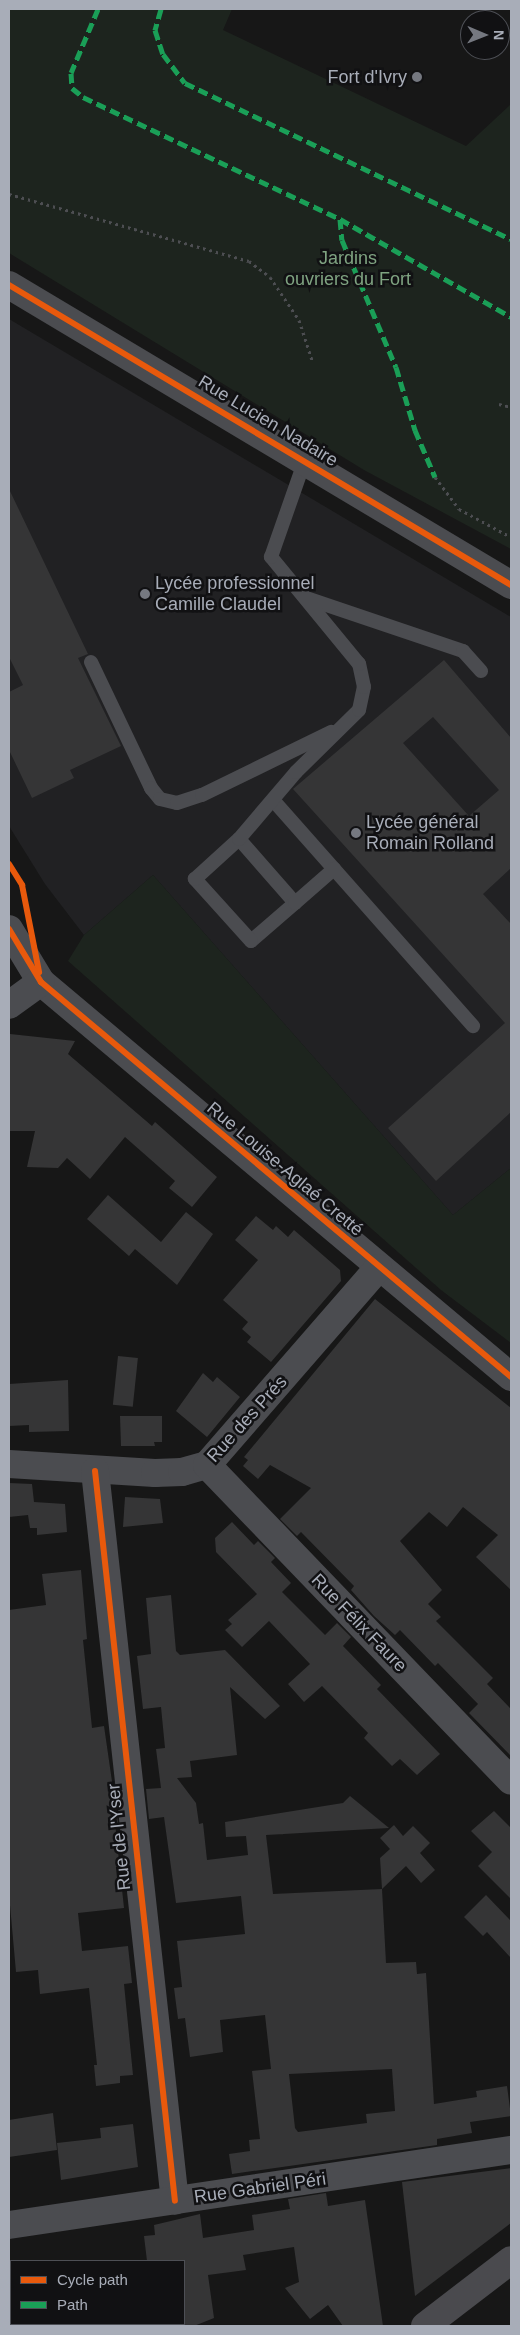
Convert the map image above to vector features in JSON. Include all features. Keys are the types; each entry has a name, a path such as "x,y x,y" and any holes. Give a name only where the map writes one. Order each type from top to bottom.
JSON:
{"main road":[{"path":"425,2326 511,2260"}],"street":[{"name":"Rue Lucien Nadaire","path":"9,285 305,460 511,585"},
{"name":"Rue Louise-Aglaé Cretté","path":"9,929 41,982 378,1268 511,1377"},
{"path":"9,1005 41,982"},
{"name":"Rue des Prés","path":"9,1464 95,1471 155,1473 182,1472 207,1465 378,1268"},
{"name":"Rue Félix Faure","path":"207,1465 511,1782"},
{"name":"Rue de l'Yser","path":"95,1471 174,2201"},
{"name":"Rue Gabriel Péri","path":"9,2225 511,2150"}],"lane":[{"path":"305,460 270,557 359,664 364,687 359,710 296,772 240,839 195,879 251,941 334,869"},
{"path":"305,598 463,650 481,671"},
{"path":"91,662 151,788 160,799 177,802 202,795 343,726"},
{"path":"273,800 473,1026"},
{"path":"240,839 294,903"}],"path":[{"path":"9,194 249,261 270,277 299,320 313,363"},
{"path":"499,404 511,407"},
{"path":"435,477 459,509 511,537"}],"shaded area":[{"path":"9,319 511,617 511,1168 453,1215 153,875 84,935 45,884 9,826"}],"green space":[{"name":"Jardins ouvriers du Fort","path":"9,9 232,9 223,30 466,146 511,104 511,549 364,470 9,253"},
{"path":"153,875 453,1215 511,1168 511,1343 441,1290 68,961 84,935"}],"building":[{"path":"9,489 88,654 78,658 121,746 70,770 74,778 32,798 9,750 9,692 23,685 9,657"},
{"path":"444,660 511,738 511,868 483,894 511,924 511,1112 436,1181 388,1128 505,1023 293,789","holes":["433,717 499,790 469,816 403,743"]},
{"path":"10,1034 75,1041 68,1054 152,1126 155,1122 217,1177 192,1207 169,1188 175,1181 125,1137 90,1179 67,1158 58,1168 27,1167 35,1131 9,1131"},
{"path":"108,1195 161,1242 186,1212 213,1234 177,1285 135,1249 129,1256 87,1219"},
{"path":"256,1216 273,1230 276,1226 288,1237 294,1230 340,1270 341,1281 271,1362 247,1342 251,1337 242,1329 248,1322 223,1300 258,1260 235,1240"},
{"path":"375,1299 511,1408 511,1590 476,1557 498,1535 463,1507 447,1527 429,1512 400,1541 442,1590 428,1604 441,1617 436,1621 493,1678 487,1684 511,1709 511,1756 469,1713 478,1704 438,1663 435,1666 400,1630 395,1635 374,1616 351,1590 354,1586 301,1532 297,1536 280,1519 311,1488 270,1465 258,1479 243,1466 248,1460 244,1457"},
{"path":"118,1356 138,1358 133,1407 113,1405"},
{"path":"203,1373 213,1382 217,1377 240,1397 207,1437 176,1411"},
{"path":"68,1380 69,1431 29,1432 29,1425 9,1426 9,1384"},
{"path":"120,1416 162,1416 162,1442 154,1442 155,1446 121,1446"},
{"path":"9,1483 32,1484 34,1502 65,1504 67,1532 37,1535 37,1528 30,1528 28,1515 9,1517"},
{"path":"125,1497 160,1499 163,1523 123,1527"},
{"path":"232,1522 254,1545 258,1541 275,1558 271,1562 291,1583 282,1592 325,1635 337,1623 351,1637 343,1646 381,1685 377,1689 440,1754 417,1775 400,1759 392,1766 364,1738 368,1733 322,1686 304,1702 288,1684 310,1664 269,1621 242,1647 225,1630 232,1624 228,1620 257,1594 216,1552 215,1538"},
{"path":"81,1570 87,1639 83,1640 92,1728 104,1726 118,1823 115,1823 124,1908 78,1913 82,1951 128,1946 132,1983 124,1984 133,2075 120,2076 120,2083 96,2086 94,2065 97,2065 89,1988 40,1994 38,1970 16,1972 9,1894 9,1610 46,1605 42,1574"},
{"path":"171,1595 176,1651 180,1655 225,1650 280,1706 265,1719 230,1687 237,1755 190,1761 192,1777 177,1778 196,1803 199,1824 203,1823 207,1860 248,1855 246,1836 226,1837 225,1822 343,1803 350,1796 389,1828 266,1835 273,1894 382,1889 386,1963 416,1962 417,1974 426,1973 434,2104 477,2097 476,2091 507,2086 511,2116 470,2122 472,2133 437,2139 437,2145 232,2174 229,2154 250,2151 249,2140 260,2139 252,2071 271,2069 265,2015 220,2020 223,2052 190,2057 185,2018 178,2019 174,1988 182,1987 177,1941 245,1934 241,1896 176,1903 164,1817 149,1819 146,1789 161,1788 156,1749 165,1748 161,1707 143,1709 137,1656 151,1654 146,1598","holes":["392,2069 395,2111 366,2114 367,2123 298,2132 295,2128 289,2074"]},
{"path":"494,1811 511,1828 511,1899 478,1866 492,1852 471,1831"},
{"path":"394,1825 403,1836 413,1826 430,1843 420,1853 435,1870 421,1883 406,1866 382,1889 380,1858 390,1849 380,1838"},
{"path":"486,1895 511,1921 511,1958 487,1932 483,1936 464,1917"},
{"path":"53,2113 57,2150 9,2157 9,2120"},
{"path":"133,2124 138,2167 61,2180 57,2143 101,2138 100,2128"},
{"path":"511,2168 511,2223 415,2296 402,2182"},
{"path":"326,2193 328,2206 365,2200 383,2326 343,2326 328,2305 310,2319 285,2288 299,2282 294,2247 243,2255 246,2270 208,2275 214,2318 194,2326 184,2326 185,2260 147,2260 144,2236 155,2235 154,2225 200,2214 203,2238 254,2230 252,2215 290,2209 288,2199"}],"marked path":[{"path":"98,9 71,73 72,88 83,97 340,219 511,317"},
{"path":"161,9 155,30 163,54 185,83 511,239"},
{"path":"340,219 342,240 396,367 415,430 435,477"}],"cycle path":[{"path":"9,285 511,585"},
{"path":"9,864 22,885 39,972"},
{"path":"9,929 41,982 511,1377"},
{"path":"95,1471 175,2201"}],"place":[{"name":"Fort d'Ivry","path":"417,77"},
{"name":"Lycée professionnel Camille Claudel","path":"145,594"},
{"name":"Lycée général Romain Rolland","path":"356,833"}]}
